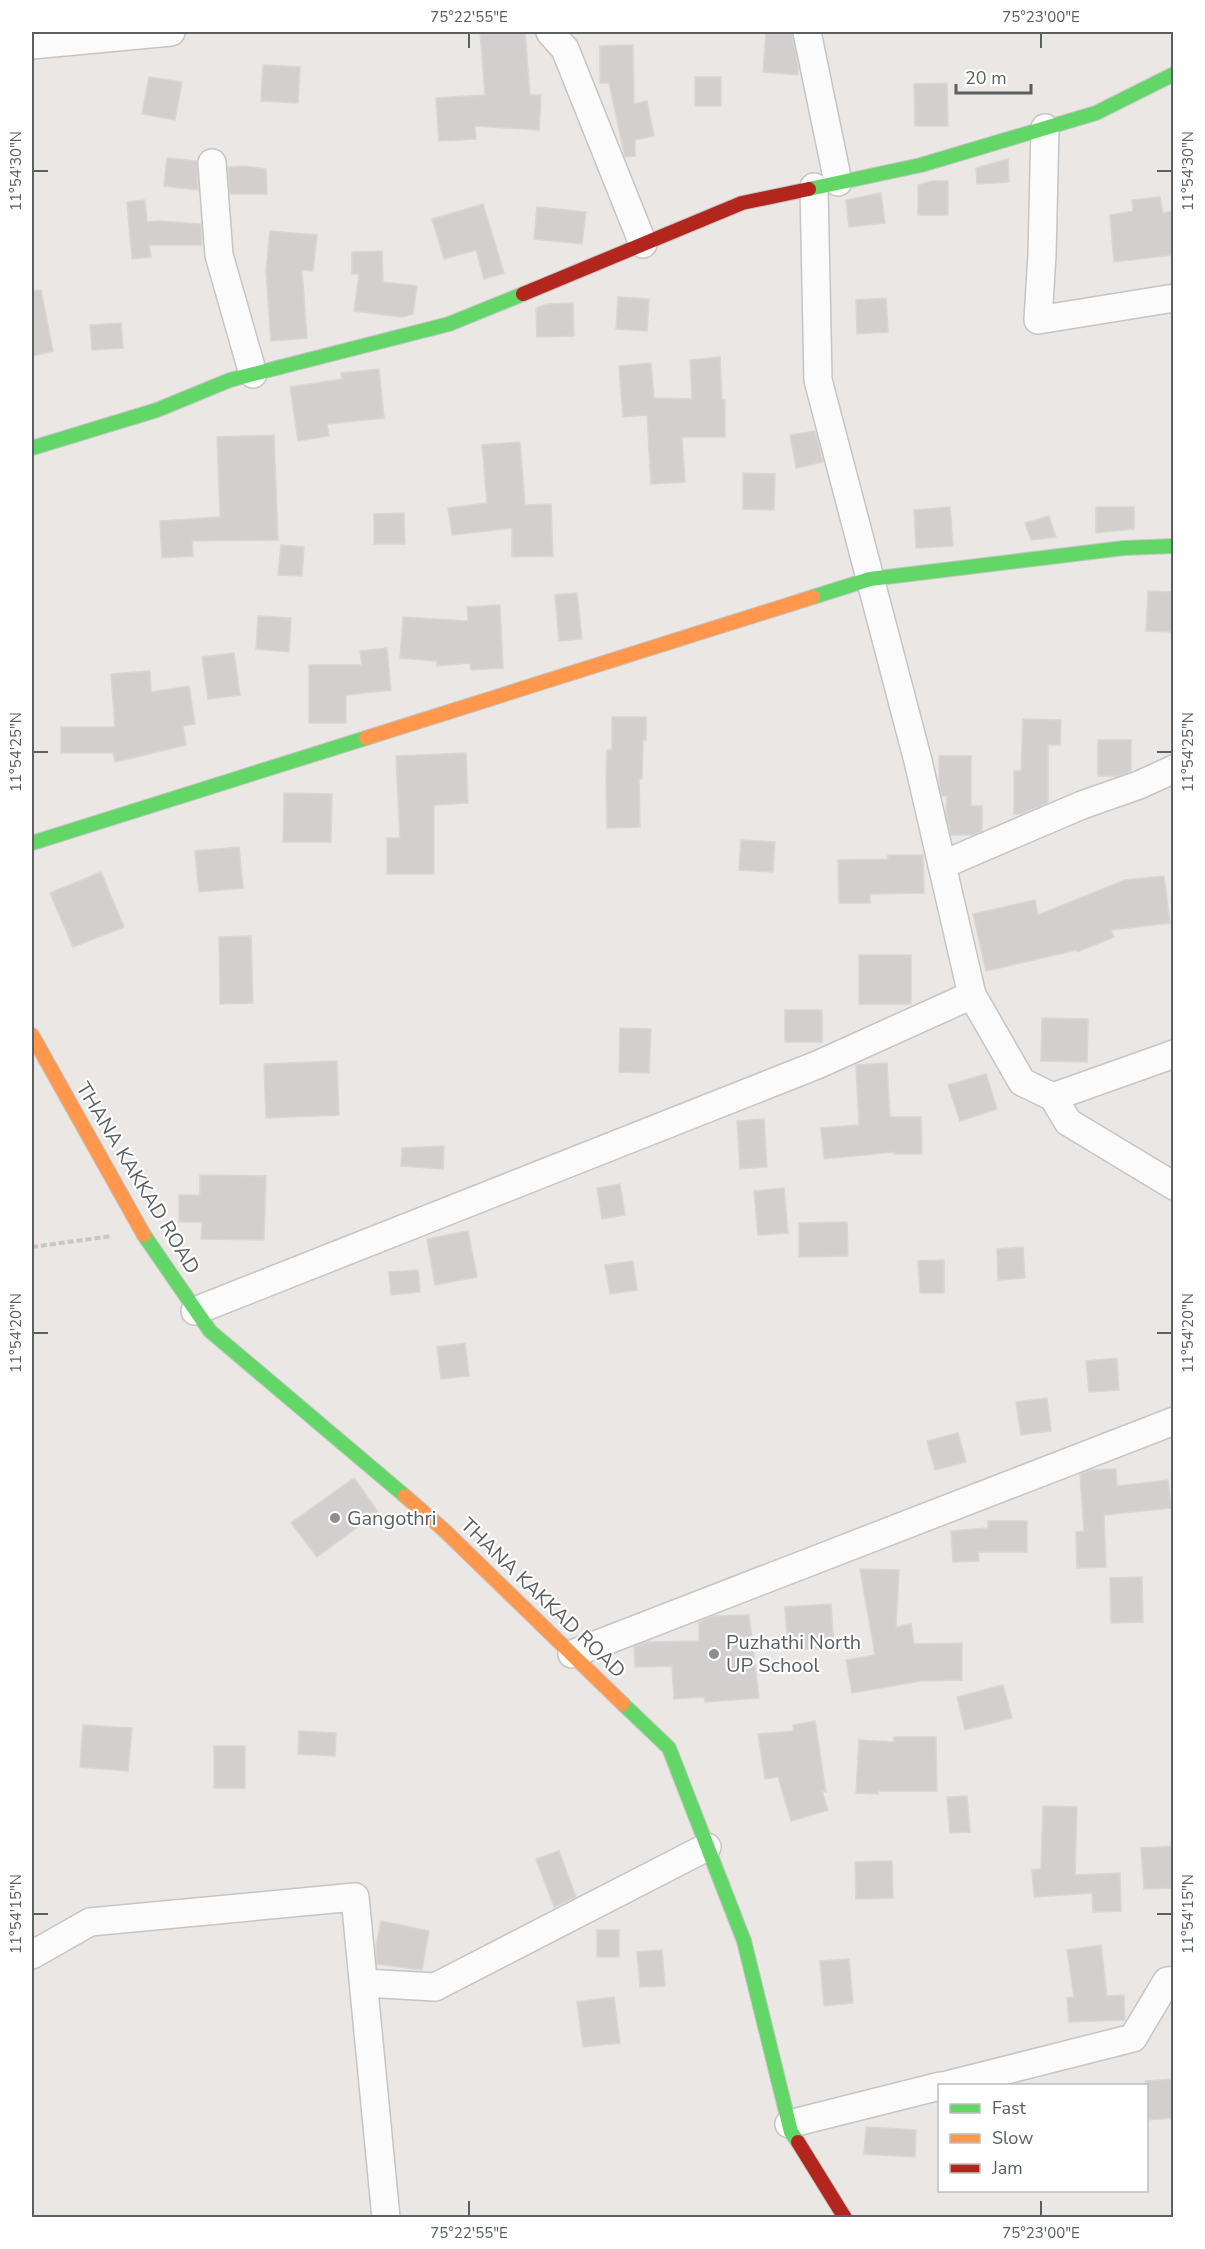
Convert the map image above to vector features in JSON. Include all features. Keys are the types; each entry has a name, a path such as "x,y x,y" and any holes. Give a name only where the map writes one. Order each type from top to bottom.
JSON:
{"street":[{"path":"32,45 171,32"},
{"path":"550,32 565,49 643,244"},
{"path":"807,32 826,185 818,380 918,760 972,995 1022,1082 1053,1097 1068,1122 1173,1186"},
{"path":"32,448 157,410 230,380 449,324 742,202 921,165 1095,113 1173,74"},
{"path":"1045,128 1038,321 1173,298"},
{"path":"212,163 219,255 253,374"},
{"path":"32,843 870,579 1124,548 1173,546"},
{"path":"942,865 1173,769"},
{"path":"195,1311 817,1065 972,995"},
{"name":"THANA KAKKAD ROAD","path":"32,1035 142,1232 210,1331 444,1530 669,1748 744,1941 791,2132 841,2217"},
{"path":"1053,1097 1173,1054"},
{"path":"572,1654 1173,1421"},
{"path":"364,1983 435,1987 708,1847"},
{"path":"32,1955 90,1922 355,1897 386,2217"},
{"path":"949,2084 1133,2038 1167,1982 1173,1980"},
{"path":"789,2124 938,2087"}],"path":[{"path":"32,1247 142,1232"}],"building":[{"path":"480,32 525,32 530,95 541,95 539,130 475,126 476,139 439,141 436,98 485,95"},
{"path":"766,32 792,33 798,75 763,72"},
{"path":"633,45 634,104 647,101 654,136 635,140 635,156 625,157 609,83 600,83 600,46"},
{"path":"263,65 300,67 298,103 261,101"},
{"path":"149,77 182,82 175,120 142,114"},
{"path":"695,77 721,77 721,106 695,106"},
{"path":"947,83 948,126 915,126 914,84"},
{"path":"167,158 197,161 198,190 164,186"},
{"path":"1008,159 1009,182 977,184 976,168"},
{"path":"245,166 266,169 267,194 230,194 228,167"},
{"path":"932,181 948,181 948,215 918,215 918,185"},
{"path":"881,193 885,223 849,227 846,200"},
{"path":"1160,197 1163,213 1173,211 1173,255 1114,262 1110,215 1133,211 1132,200"},
{"path":"145,200 147,222 201,224 202,245 149,245 151,257 132,259 127,202"},
{"path":"483,204 504,273 484,279 476,250 444,259 432,219"},
{"path":"537,207 586,212 582,244 534,239"},
{"path":"270,231 317,235 313,271 302,270 307,338 271,341 266,271"},
{"path":"382,251 383,282 417,286 413,314 402,317 354,311 359,274 352,274 352,252"},
{"path":"41,290 53,351 32,356 32,291"},
{"path":"618,297 649,299 647,331 616,329"},
{"path":"886,298 888,332 857,334 856,300"},
{"path":"573,303 574,336 537,337 536,308 547,304"},
{"path":"121,323 123,348 92,350 90,325"},
{"path":"720,357 722,399 725,400 725,437 682,437 685,482 651,484 647,415 623,417 619,366 651,363 654,398 692,399 690,360"},
{"path":"379,369 384,418 327,424 329,436 298,441 290,387 342,379 341,373"},
{"path":"815,431 823,462 796,468 790,435"},
{"path":"274,435 278,540 192,541 193,556 162,558 160,521 220,517 217,437"},
{"path":"520,442 525,505 551,504 553,556 512,557 512,528 452,535 448,508 487,503 482,445"},
{"path":"743,473 775,474 774,510 743,509"},
{"path":"950,507 953,546 916,548 914,510"},
{"path":"1096,507 1134,507 1134,529 1096,533"},
{"path":"404,513 405,544 374,544 374,514"},
{"path":"1049,516 1056,537 1031,540 1025,523"},
{"path":"281,545 304,547 302,576 278,575"},
{"path":"1148,591 1173,592 1173,632 1146,631"},
{"path":"577,593 582,639 559,641 555,595"},
{"path":"500,605 503,668 471,670 470,663 437,666 437,661 400,658 403,617 468,621 467,607"},
{"path":"258,616 291,618 289,652 256,649"},
{"path":"387,648 391,690 346,695 346,723 309,723 309,665 362,665 360,651"},
{"path":"234,653 240,695 208,699 202,657"},
{"path":"150,671 151,692 189,686 195,724 183,726 186,745 115,762 113,753 61,753 61,727 115,727 111,674"},
{"path":"612,717 646,717 642,779 639,779 640,827 607,828 607,750 612,750"},
{"path":"1023,719 1061,720 1060,745 1048,745 1048,803 1021,814 1014,814 1014,771 1021,771"},
{"path":"1098,740 1131,740 1131,771 1118,776 1098,776"},
{"path":"466,753 468,803 434,805 434,874 387,874 387,838 400,838 396,756"},
{"path":"939,756 971,756 971,806 982,806 982,831 972,835 951,835 946,813 947,796 942,796 939,784"},
{"path":"284,793 332,794 331,842 283,842"},
{"path":"741,840 775,842 773,872 739,870"},
{"path":"239,847 243,888 199,892 195,851"},
{"path":"888,855 923,855 924,893 870,894 870,903 839,903 838,860 888,859"},
{"path":"101,872 124,927 73,947 50,893"},
{"path":"1164,876 1170,923 1111,930 1114,937 1077,952 1077,950 986,971 973,914 1035,900 1038,915 1125,880"},
{"path":"251,936 253,1003 220,1004 219,937"},
{"path":"859,955 911,955 911,1004 859,1004"},
{"path":"785,1010 822,1010 822,1042 785,1042"},
{"path":"1042,1018 1088,1019 1087,1062 1041,1061"},
{"path":"620,1028 651,1029 649,1073 619,1072"},
{"path":"337,1061 339,1115 266,1118 264,1064"},
{"path":"887,1063 890,1117 921,1117 922,1154 894,1154 894,1152 824,1159 821,1128 859,1125 856,1065"},
{"path":"986,1074 997,1109 960,1121 948,1085"},
{"path":"764,1119 767,1167 740,1169 737,1121"},
{"path":"444,1146 443,1169 401,1166 402,1148"},
{"path":"200,1175 266,1176 264,1240 201,1239 202,1222 179,1222 179,1195 200,1195"},
{"path":"620,1184 625,1215 602,1219 597,1188"},
{"path":"784,1188 788,1233 758,1235 754,1191"},
{"path":"847,1222 848,1256 799,1257 799,1223"},
{"path":"468,1231 477,1277 435,1285 427,1239"},
{"path":"1023,1247 1025,1278 998,1280 997,1249"},
{"path":"944,1260 944,1293 920,1293 918,1261"},
{"path":"633,1261 637,1290 610,1294 605,1265"},
{"path":"418,1270 420,1292 391,1295 389,1272"},
{"path":"465,1343 469,1376 441,1379 437,1347"},
{"path":"1117,1358 1119,1390 1089,1392 1086,1361"},
{"path":"1047,1398 1051,1431 1021,1435 1016,1402"},
{"path":"958,1433 966,1462 935,1470 927,1441"},
{"path":"1116,1469 1117,1486 1168,1480 1171,1508 1104,1515 1106,1567 1077,1568 1076,1532 1084,1531 1080,1474 1091,1470"},
{"name":"Gangothri","path":"354,1478 378,1512 317,1557 291,1523"},
{"path":"988,1521 1027,1521 1027,1552 978,1552 979,1561 953,1562 951,1531 988,1528"},
{"path":"860,1569 899,1570 896,1627 911,1624 914,1644 962,1643 962,1680 921,1681 852,1693 846,1660 875,1655"},
{"path":"1142,1577 1143,1622 1111,1623 1110,1578"},
{"path":"831,1604 834,1648 788,1650 785,1607"},
{"path":"749,1615 759,1698 705,1702 704,1697 674,1699 672,1666 635,1667 634,1647 647,1642 699,1641 699,1622 714,1616"},
{"path":"1003,1685 1012,1718 965,1730 957,1697"},
{"path":"815,1721 826,1792 822,1791 828,1810 791,1821 778,1777 765,1779 758,1734 794,1731 793,1725"},
{"path":"83,1725 132,1728 128,1771 80,1767"},
{"path":"299,1731 336,1733 335,1756 298,1754"},
{"path":"894,1737 936,1737 937,1791 856,1793 859,1740 894,1742"},
{"path":"214,1746 245,1746 245,1788 214,1788"},
{"path":"967,1796 970,1832 950,1833 947,1797"},
{"path":"1043,1806 1077,1807 1075,1875 1120,1873 1121,1911 1093,1912 1092,1893 1034,1897 1032,1870 1041,1869"},
{"path":"1173,1846 1173,1888 1144,1889 1141,1848"},
{"path":"559,1851 576,1897 554,1907 536,1859"},
{"path":"892,1861 893,1898 856,1899 855,1862"},
{"path":"381,1921 429,1931 422,1970 377,1964 376,1947"},
{"path":"597,1930 619,1930 619,1957 597,1957"},
{"path":"1101,1945 1107,1996 1124,1995 1125,2020 1069,2022 1067,1998 1074,1997 1067,1950"},
{"path":"662,1950 665,1986 640,1987 637,1952"},
{"path":"849,1959 853,2003 824,2006 820,1961"},
{"path":"614,1997 620,2043 583,2047 577,2002"},
{"path":"1173,2079 1173,2118 1148,2120 1148,2084 1146,2081"},
{"path":"866,2127 916,2130 915,2157 864,2154"}],"traffic: fast":[{"path":"809,189 921,165 1096,113 1174,74"},
{"path":"32,448 157,410 230,380 449,324 523,294"},
{"path":"813,597 870,579 1124,548 1174,546"},
{"path":"32,843 366,738"},
{"path":"144,1235 210,1331 405,1496"},
{"path":"623,1704 669,1748 744,1941 791,2132 798,2142"}],"traffic: slow":[{"path":"366,738 813,597"},
{"path":"32,1035 144,1235"},
{"path":"405,1496 444,1530 623,1704"}],"traffic: jam":[{"path":"523,294 742,203 809,189"},
{"path":"798,2142 845,2218"}],"place":[{"name":"Gangothri","path":"335,1518"},
{"name":"Puzhathi North UP School","path":"714,1654"}]}
